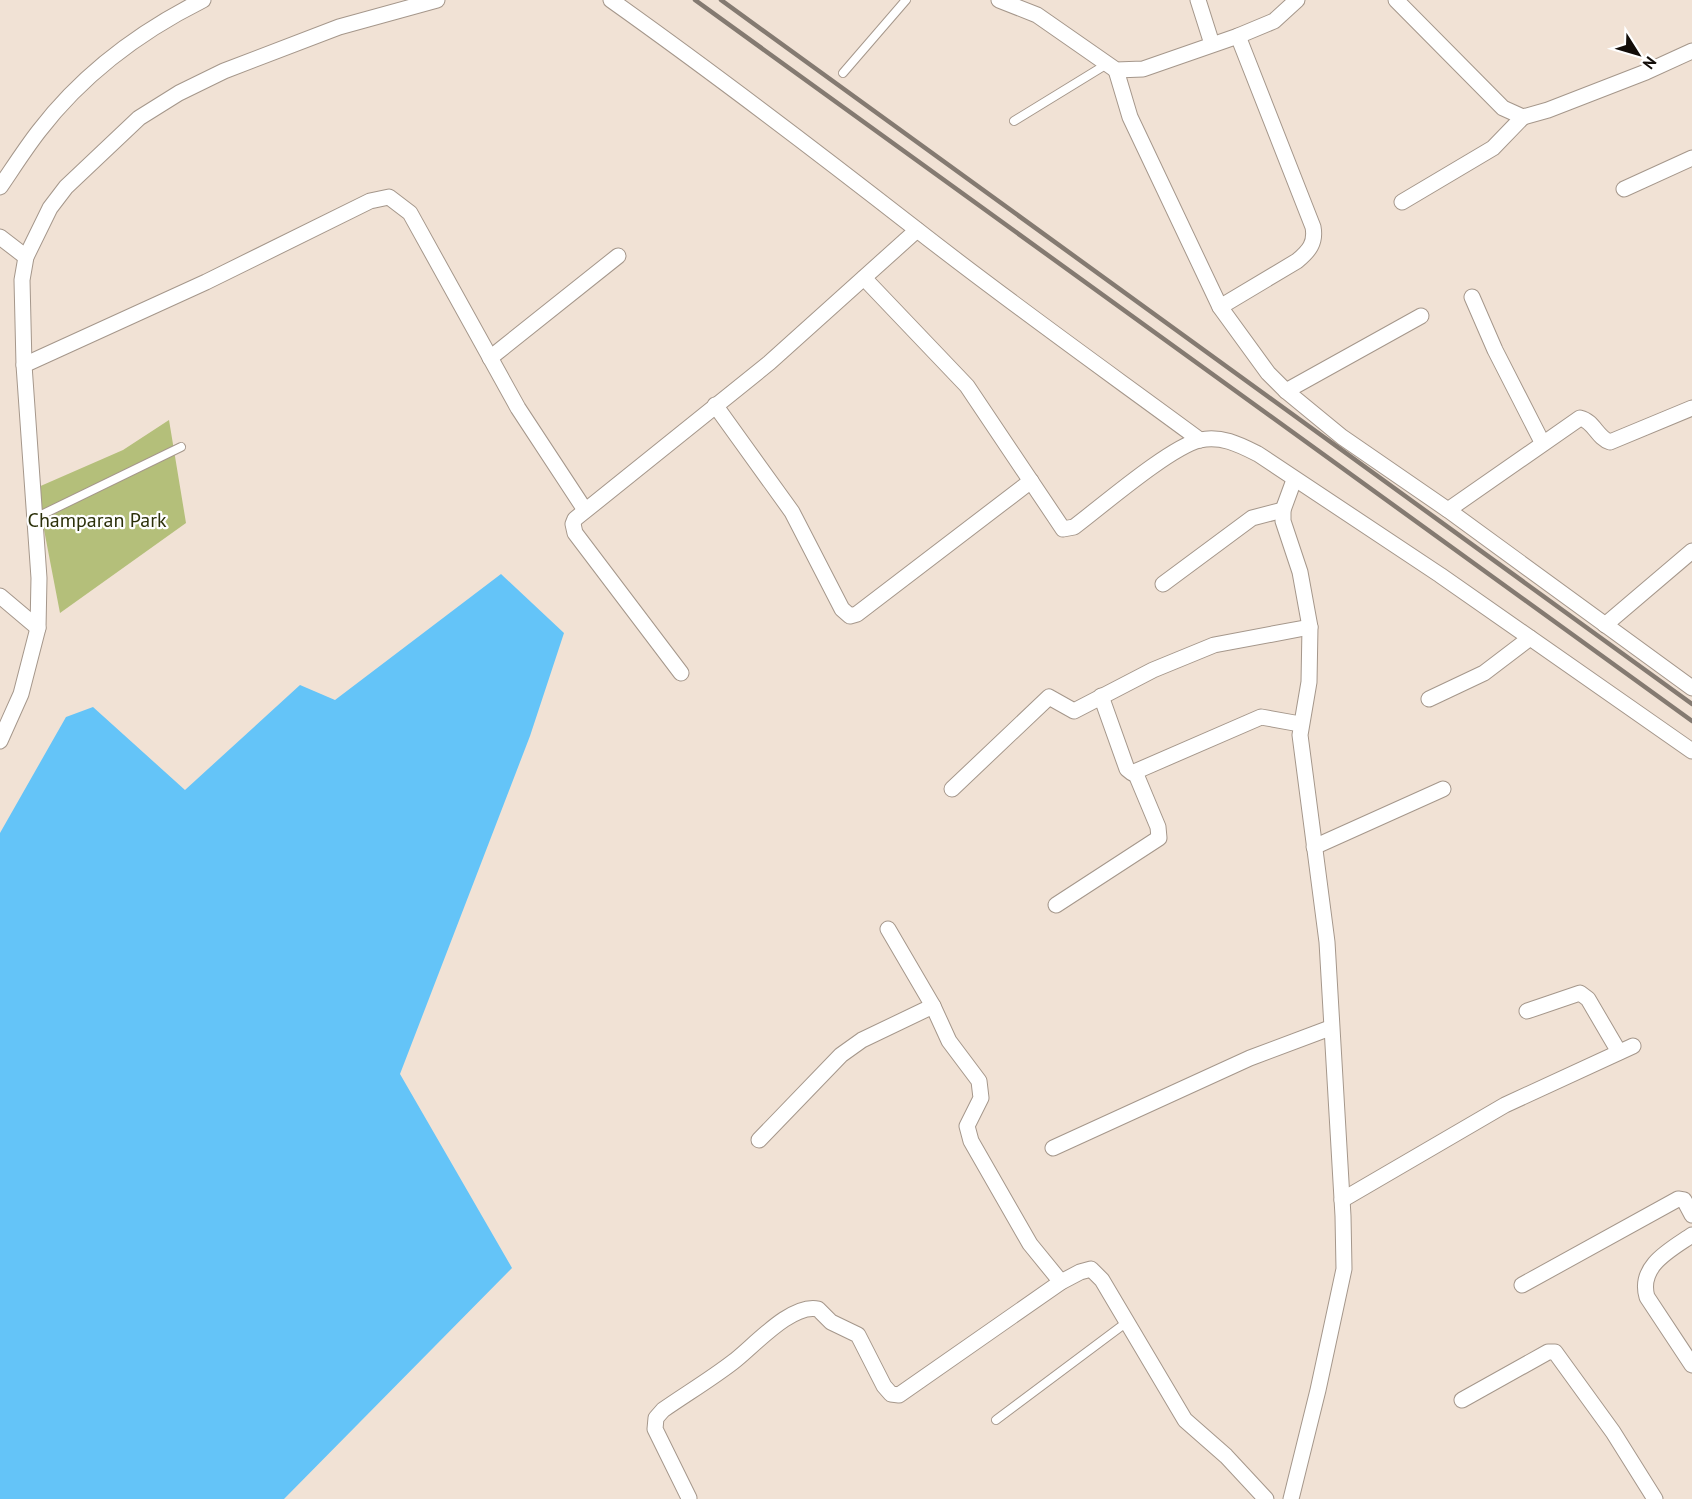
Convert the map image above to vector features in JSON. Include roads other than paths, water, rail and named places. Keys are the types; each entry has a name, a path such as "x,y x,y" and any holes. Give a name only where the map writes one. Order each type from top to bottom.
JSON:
{"street":[{"path":"0,187 39,131 68,97 107,62 159,24 203,0"},
{"path":"0,741 21,694 38,628 39,578 24,365 22,280 26,257 50,208 66,187 139,118 179,93 234,67 339,27 437,0"},
{"path":"611,0 1200,440"},
{"path":"999,0 1036,15 1111,67 1143,69 1239,36 1274,21 1297,0"},
{"path":"1198,0 1212,44"},
{"path":"1396,0 1503,108 1523,117"},
{"path":"1220,307 1297,261 1306,253 1315,238 1313,227 1239,36"},
{"path":"1402,202 1493,148 1523,117 1548,110 1646,72 1692,51"},
{"path":"1111,67 1130,117 1220,307 1241,339 1286,391 1342,437 1448,510 1692,688"},
{"path":"1624,189 1692,158"},
{"path":"24,365 206,282 370,201 389,197 410,213 518,408 585,510"},
{"path":"681,673 575,533 573,524 585,510 769,363 916,230"},
{"path":"0,237 26,257"},
{"path":"490,358 618,256"},
{"path":"864,278 967,386 1060,526 1069,530 1177,451 1200,440 1218,439 1236,443 1258,454 1692,751"},
{"path":"1472,297 1495,350 1542,442"},
{"path":"1286,391 1421,316"},
{"path":"716,405 792,512 842,609 850,616 857,614 1031,481"},
{"path":"1448,510 1542,442 1580,418 1590,423 1605,440 1614,441 1692,408"},
{"path":"1291,1499 1341,1293 1344,1269 1327,942 1301,751 1300,724 1310,682 1310,627 1300,572 1284,521 1283,510 1294,480"},
{"path":"1162,584 1252,518 1283,510"},
{"path":"1605,625 1692,551"},
{"path":"0,596 38,628"},
{"path":"952,789 1049,697 1072,711 1153,670 1214,645 1310,627"},
{"path":"1429,699 1484,673 1530,638"},
{"path":"1101,696 1130,773 1261,717 1300,724"},
{"path":"1056,905 1159,838 1158,827 1135,772"},
{"path":"1314,848 1443,789"},
{"path":"888,929 933,1006 949,1041 979,1081 981,1098 968,1126 968,1135 1030,1244 1061,1282"},
{"path":"1342,1200 1505,1105 1626,1049 1588,999 1580,993 1527,1011"},
{"path":"759,1140 841,1055 862,1040 933,1006"},
{"path":"1053,1148 1250,1058 1330,1028"},
{"path":"1522,1285 1678,1199 1684,1200 1692,1215"},
{"path":"1692,1235 1657,1260 1649,1270 1644,1289 1692,1365"},
{"path":"689,1498 655,1429 656,1418 663,1410 732,1363 777,1324 811,1309 818,1309 831,1322 856,1333 884,1386 891,1394 899,1395 1061,1282 1090,1269 1095,1272 1127,1322 1185,1420 1226,1456 1266,1499"},
{"path":"1462,1400 1548,1352 1555,1352 1613,1432 1654,1499"}],"lane":[{"path":"843,73 906,0"},
{"path":"1014,121 1111,67"},
{"path":"35,518 181,447"},
{"path":"996,1420 1127,1322"}],"water":[{"path":"501,574 564,633 530,736 400,1074 512,1268 284,1499 0,1499 0,833 66,717 93,707 185,790 300,685 335,700"}],"railway":[{"path":"695,0 1692,721"},
{"path":"721,0 1692,704"}],"park label":[{"name":"Champaran Park","path":"97,520"}]}
